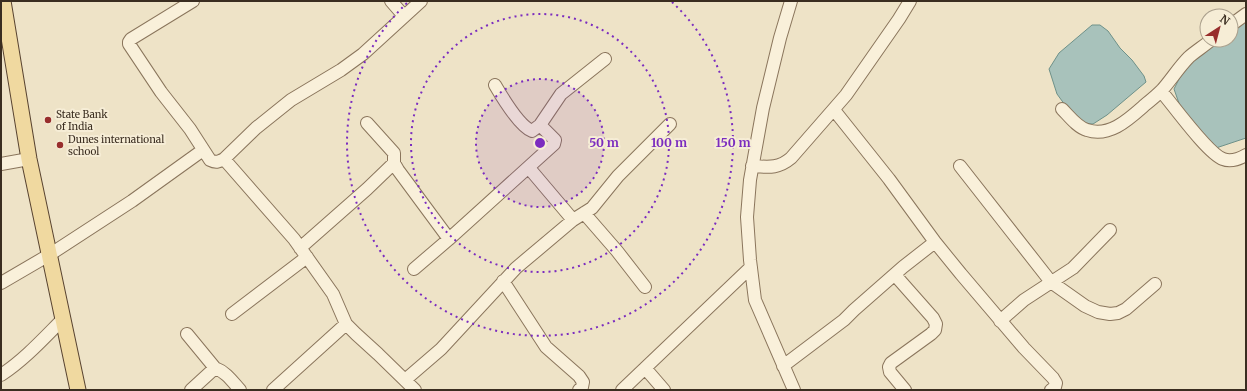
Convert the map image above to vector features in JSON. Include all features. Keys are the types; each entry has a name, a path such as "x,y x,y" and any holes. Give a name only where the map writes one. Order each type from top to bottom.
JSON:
{"main road":[{"path":"3,1 29,159 78,390"}],"street":[{"path":"194,1 131,39 129,42 161,92 190,129 210,160 214,162 224,159 261,123 291,100 341,70 363,54 421,1"},
{"path":"391,1 404,16"},
{"path":"791,1 780,38 765,100 752,166 747,217 755,300 794,390"},
{"path":"752,166 778,166 786,162 846,95 910,1"},
{"path":"1062,108 1079,126 1086,130 1095,132 1103,131 1120,125 1161,90 1190,57 1201,48"},
{"path":"495,85 507,106 527,128 532,131 540,126 561,94 605,59"},
{"path":"1161,90 1215,156 1223,160 1232,160 1246,155"},
{"path":"834,110 889,178 935,242 1000,321 1053,378 1056,383 1055,387 1051,390"},
{"path":"367,124 394,153 394,163 398,170 449,239"},
{"path":"405,380 441,348 503,281 531,255 573,220 584,214 601,198 618,176 670,124"},
{"path":"414,268 449,239 554,144 553,138 540,126"},
{"path":"1,283 49,255 132,201 203,150"},
{"path":"1,164 29,159"},
{"path":"224,159 303,252 334,294 346,324 415,390"},
{"path":"232,314 303,252 394,163"},
{"path":"960,166 1051,282 1085,306 1098,312 1110,314 1118,313 1126,309 1155,284"},
{"path":"528,168 573,220"},
{"path":"584,214 617,251 645,287"},
{"path":"1000,321 1039,289 1073,268 1110,230"},
{"path":"783,366 844,320 935,242"},
{"path":"622,390 751,267"},
{"path":"895,275 933,318 936,324 935,330 931,334 888,367 890,372 905,390"},
{"path":"503,281 546,347 579,376 583,382 582,387 579,390"},
{"path":"1,375 30,351 63,319"},
{"path":"273,390 346,324"},
{"path":"187,334 215,368 221,370 240,390"},
{"path":"191,390 215,368"},
{"path":"645,368 664,390"}],"water":[{"path":"1246,20 1246,138 1216,148 1210,145 1181,109 1174,89 1183,71 1208,48 1239,48 1239,25"},
{"path":"1092,25 1100,25 1108,31 1120,48 1132,60 1144,76 1146,82 1107,115 1093,124 1083,123 1065,105 1057,94 1049,69 1059,53"}],"place":[{"name":"State Bank of India","path":"48,120"},
{"name":"Dunes international school","path":"60,145"}]}
